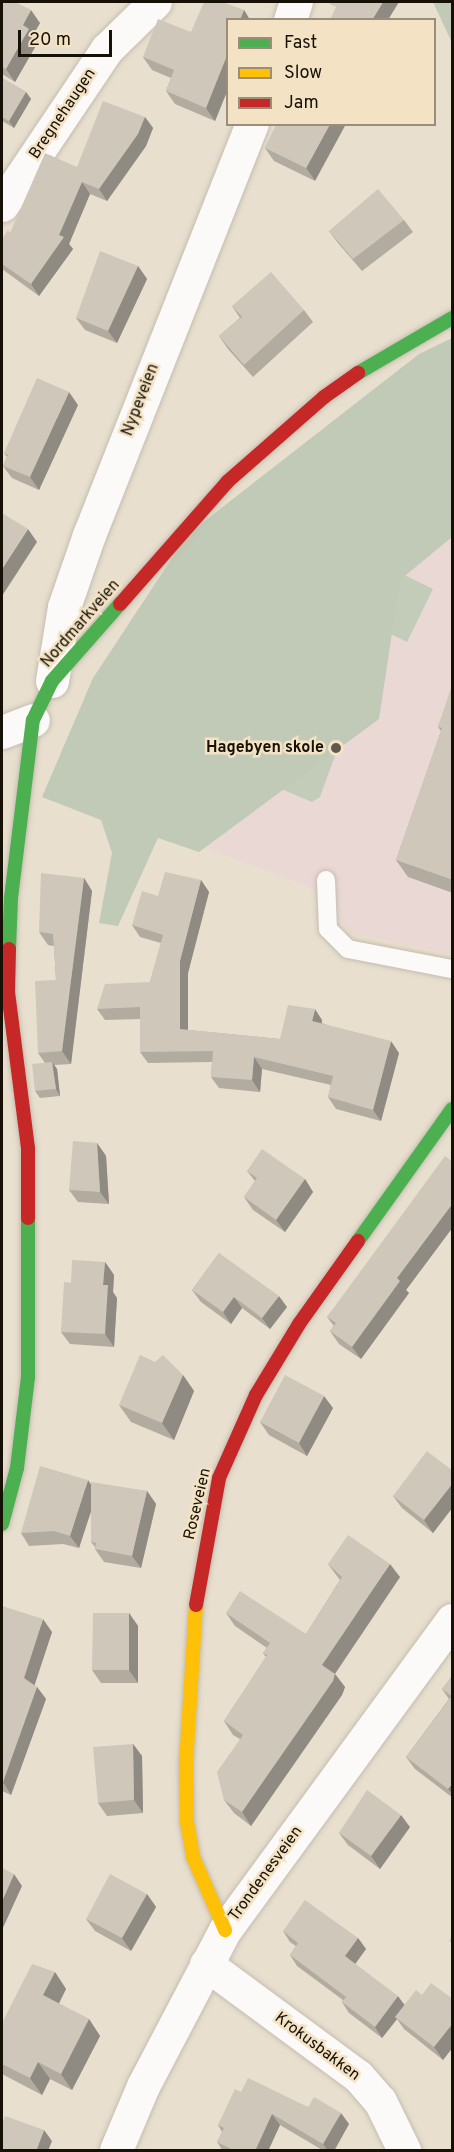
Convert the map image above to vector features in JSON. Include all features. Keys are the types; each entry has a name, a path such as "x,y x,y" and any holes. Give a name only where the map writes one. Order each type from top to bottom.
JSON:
{"street":[{"name":"Bregnehaugen","path":"2,205 106,49 154,2"},
{"path":"291,18 296,2"},
{"name":"Nypeveien","path":"52,681 64,607 89,535 251,126"},
{"name":"Nordmarkveien","path":"2,1524 17,1468 28,1377 28,1149 8,992 11,898 33,720 52,681 178,535 263,449 324,397 376,359 453,318"},
{"path":"2,732 33,720"},
{"name":"Roseveien","path":"225,1930 193,1857 187,1822 186,1764 196,1605 219,1478 251,1405 299,1324 453,1109"},
{"name":"Trondenesveien","path":"116,2151 143,2086 225,1930 453,1620"},
{"name":"Krokusbakken","path":"206,1964 358,2076 380,2100 404,2151"}],"lane":[{"path":"326,880 328,929 348,948 453,969"}],"shaded area":[{"name":"Hagebyen skole","path":"452,440 452,954 351,933 310,887 179,838"}],"green space":[{"path":"433,2 452,2 452,43"},
{"path":"452,338 452,537 400,580 379,719 199,852 158,838 118,926 99,923 112,853 101,820 42,797 93,678 188,534 419,354"},
{"path":"392,569 433,589 407,642 366,622"},
{"path":"349,717 320,797 312,802 267,783"}],"building":[{"path":"2,2 15,2 31,10 23,25 29,29 6,69 2,67"},
{"path":"204,2 222,2 244,10 241,18 226,18 226,58 206,108 166,91 174,70 143,57 158,19 191,32"},
{"path":"331,2 383,2 373,18 331,18 336,7 330,4"},
{"path":"2,78 26,92 9,121 2,117"},
{"path":"103,101 145,117 138,134 99,189 82,182 59,235 64,237 31,284 2,264 2,239 8,230 10,233 45,153 77,167"},
{"path":"276,126 329,126 306,168 265,148"},
{"path":"378,189 404,220 353,259 329,231"},
{"path":"100,251 138,266 108,331 76,318"},
{"path":"271,272 304,310 244,365 219,336 242,317 232,306"},
{"path":"37,378 69,392 30,477 3,466 8,455 4,453"},
{"path":"2,513 28,529 2,569"},
{"path":"451,688 453,688 453,880 396,860 442,728 438,727"},
{"path":"165,872 201,880 180,961 180,1029 280,1039 288,1005 315,1009 312,1021 391,1041 373,1110 328,1097 333,1076 254,1057 252,1080 211,1077 213,1051 140,1052 140,1007 97,1009 105,984 150,982 163,935 132,925 142,891 158,896"},
{"path":"41,873 84,878 62,1051 38,1053 35,981 56,980 53,934 39,932"},
{"path":"52,1062 56,1089 35,1091 32,1064"},
{"path":"73,1141 97,1143 100,1192 69,1190"},
{"path":"262,1149 305,1179 276,1220 244,1197 257,1178 247,1171"},
{"path":"445,1156 453,1162 453,1203 397,1278 400,1281 352,1347 330,1331 336,1323 327,1317"},
{"path":"219,1253 279,1296 262,1318 234,1297 223,1312 192,1290"},
{"path":"72,1260 105,1262 103,1285 108,1285 105,1334 61,1332 64,1282 71,1283"},
{"path":"140,1355 155,1362 163,1355 183,1375 162,1423 119,1405"},
{"path":"285,1375 324,1396 299,1443 260,1422"},
{"path":"427,1451 453,1471 453,1483 424,1520 393,1496"},
{"path":"40,1466 88,1480 70,1536 54,1531 21,1533"},
{"path":"91,1482 147,1491 132,1556 95,1549 96,1543 91,1542"},
{"path":"348,1535 390,1564 322,1665 335,1674 333,1681 242,1812 224,1800 217,1772 243,1735 224,1721 267,1655 263,1653 270,1643 226,1613 240,1591 306,1634 342,1577 328,1564"},
{"path":"2,1606 43,1619 24,1678 37,1687 3,1782 2,1782"},
{"path":"93,1613 129,1613 129,1670 92,1670"},
{"path":"453,1675 453,1697 442,1689"},
{"path":"451,1697 453,1698 453,1783 448,1789 406,1757"},
{"path":"133,1744 134,1800 98,1803 93,1747"},
{"path":"367,1790 401,1815 371,1856 339,1833"},
{"path":"2,1868 14,1874 2,1901"},
{"path":"110,1874 147,1894 122,1938 86,1919"},
{"path":"305,1900 358,1938 345,1956 398,1996 375,2027 342,2002 346,1997 290,1955 298,1943 283,1931"},
{"path":"32,1964 55,1972 43,1995 89,2019 61,2074 38,2062 30,2078 2,2064 2,2023"},
{"path":"431,1983 453,1999 453,2023 434,2047 395,2017 416,1990 422,1995"},
{"path":"248,2078 308,2107 314,2097 341,2113 323,2144 272,2114 255,2151 235,2151 217,2142 224,2128 218,2125 235,2089 241,2092"},
{"path":"5,2116 44,2130 36,2151 2,2151 2,2124"}],"traffic: fast":[{"path":"358,373 452,318"},
{"path":"9,949 11,898 33,720 52,681 120,604"},
{"path":"358,1241 452,1109"},
{"path":"2,1524 17,1468 28,1377 28,1218"}],"traffic: slow":[{"path":"196,1605 186,1764 187,1822 193,1857 225,1930"}],"traffic: jam":[{"path":"120,604 227,482 324,397 358,373"},
{"path":"9,949 8,992 28,1149 28,1218"},
{"path":"196,1605 219,1478 256,1395 299,1324 358,1241"}],"place":[{"name":"Hagebyen skole","path":"336,748"}]}
